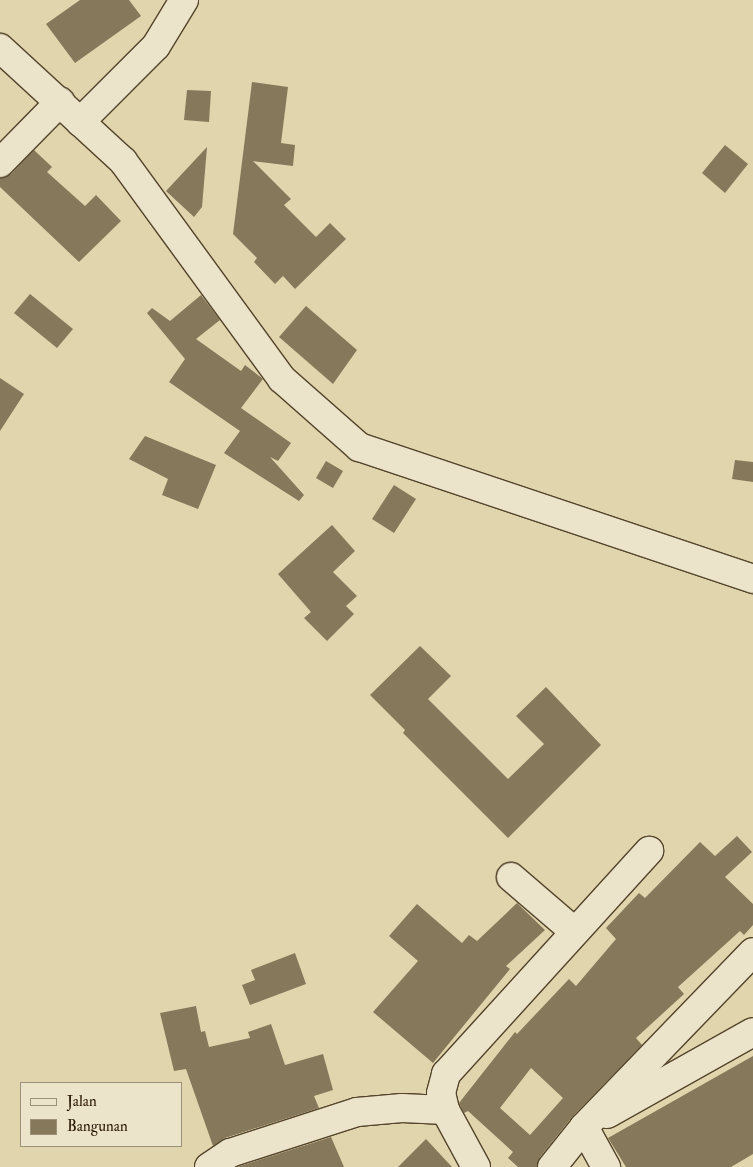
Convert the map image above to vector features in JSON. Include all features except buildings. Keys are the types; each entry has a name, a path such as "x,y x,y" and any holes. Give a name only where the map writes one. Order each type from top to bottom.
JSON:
{"street":[{"path":"80,122 156,46 184,0"},
{"path":"0,48 123,161 282,379 359,447 753,580"},
{"path":"0,163 60,102"},
{"path":"476,1167 445,1110 441,1093 446,1074 650,851"},
{"path":"511,877 575,932"},
{"path":"552,1167 584,1127 753,952"},
{"path":"584,1127 753,1032"},
{"path":"209,1167 230,1153 357,1112 402,1108 445,1110"},
{"path":"584,1127 606,1167"}]}
